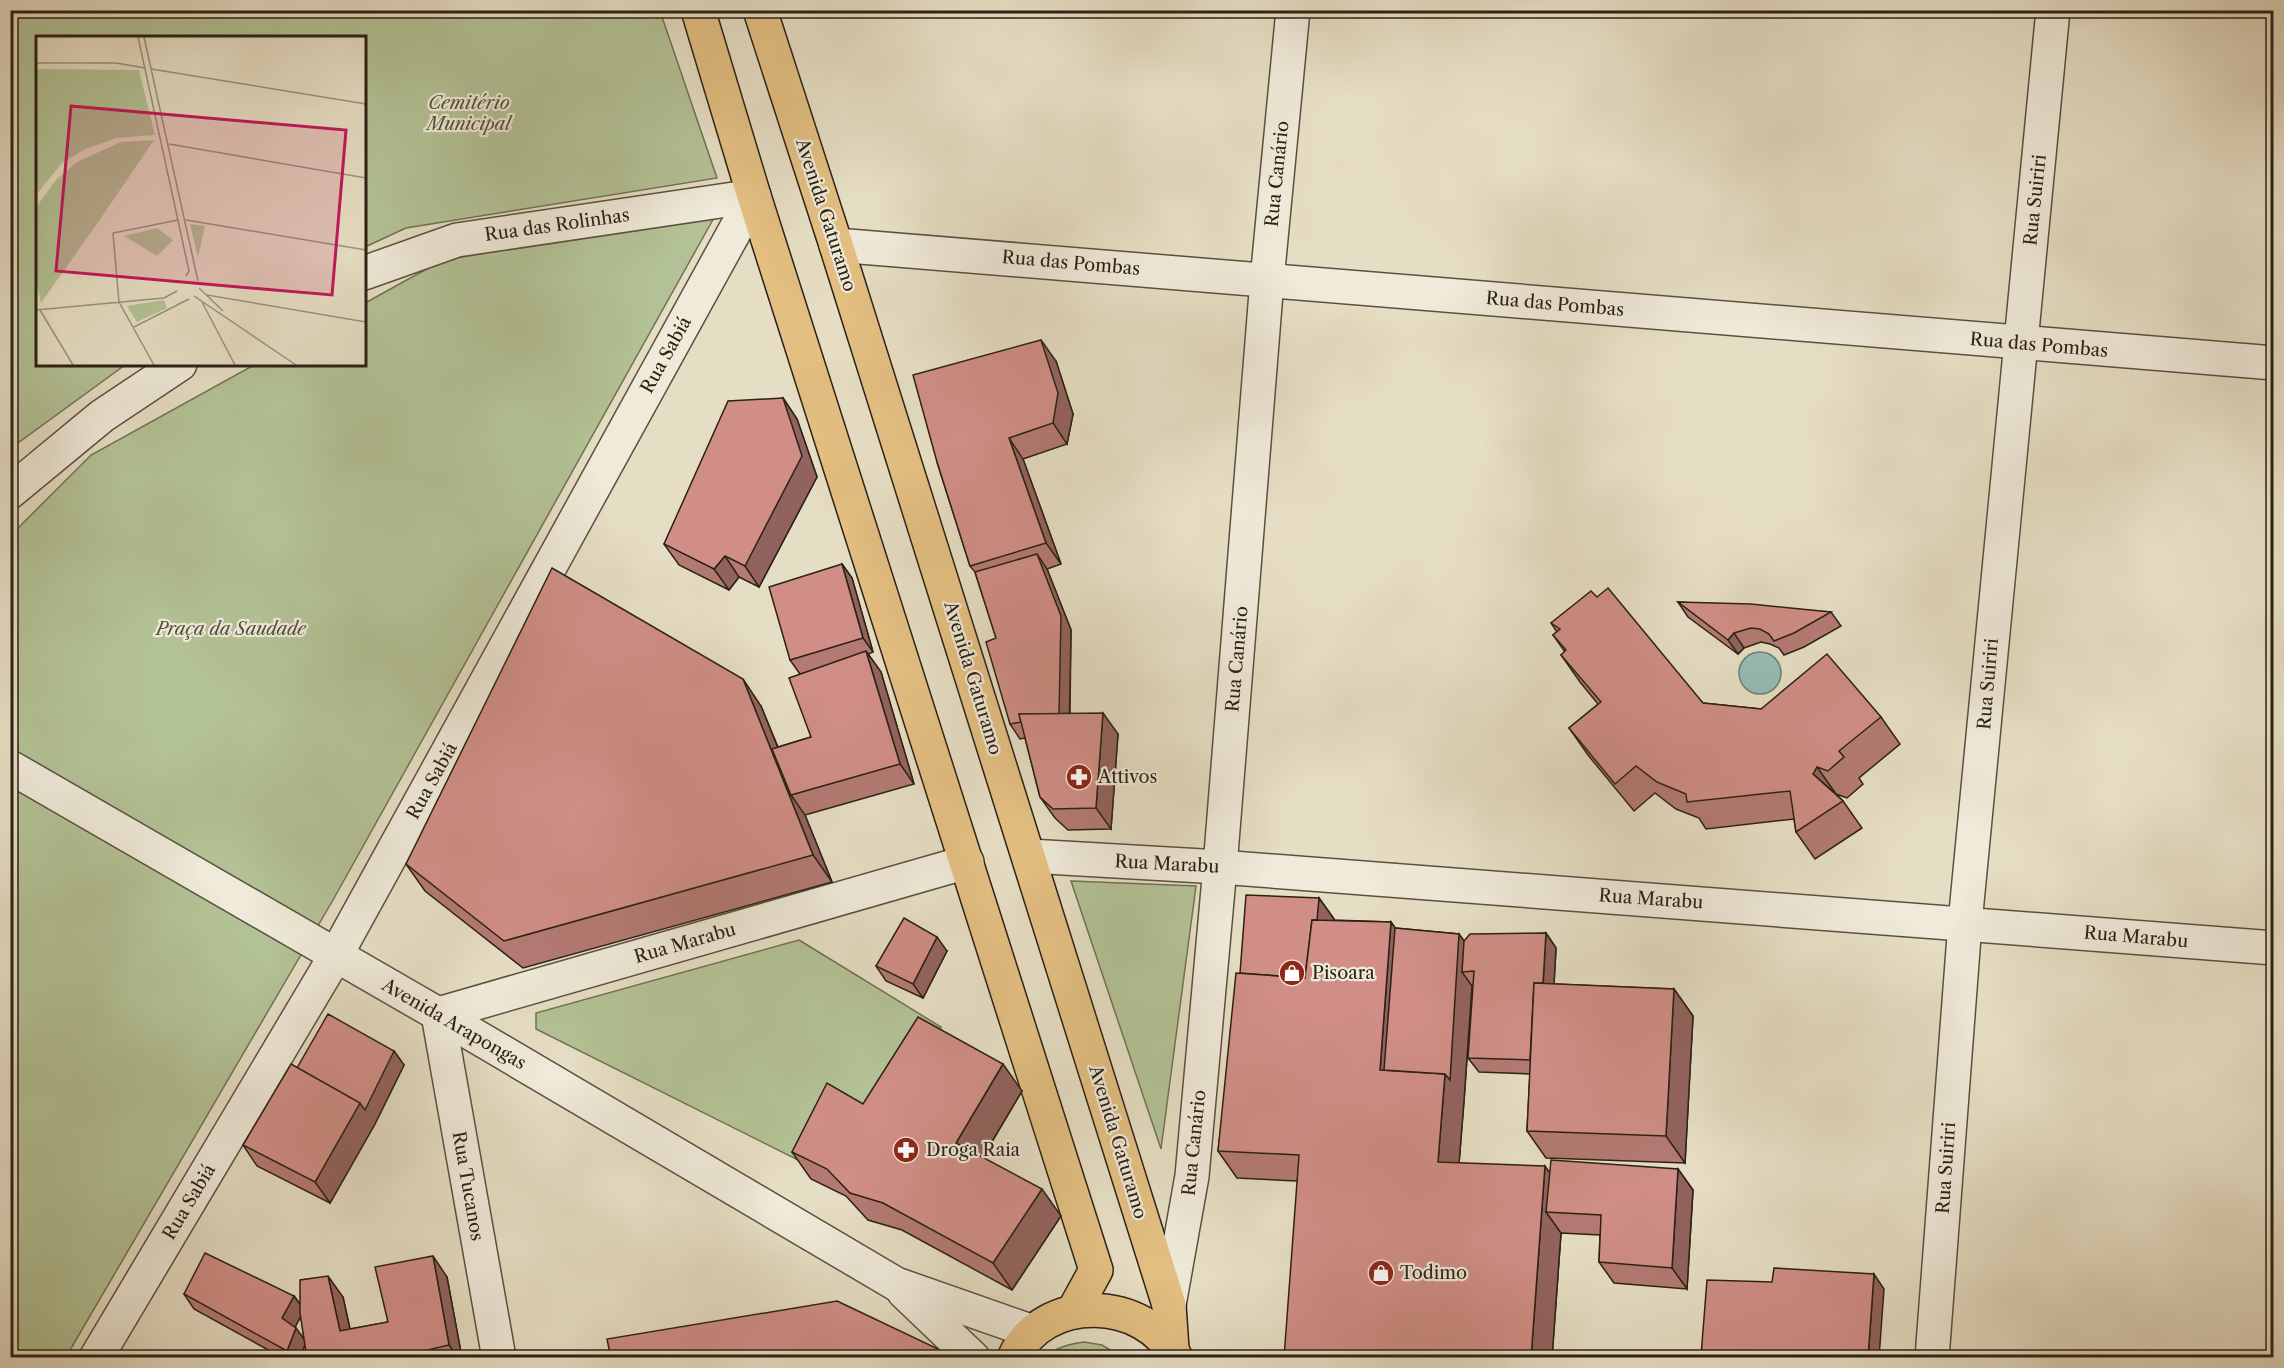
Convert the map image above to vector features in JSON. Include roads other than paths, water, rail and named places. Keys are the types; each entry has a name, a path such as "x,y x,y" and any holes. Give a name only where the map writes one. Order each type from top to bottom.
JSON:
{"main road":[{"path":"698,10 754,196 1096,1270 1073,1312"},
{"name":"Avenida Gaturamo","path":"760,10 1169,1305 1174,1353"},
{"path":"1024,1345 1051,1320 1073,1312 1101,1309 1128,1315 1153,1329 1174,1353"}],"street":[{"name":"Rua Canário","path":"1169,1305 1192,1176 1220,867 1267,280 1293,10"},
{"name":"Rua Suiriri","path":"1932,1358 1965,923 2053,10"},
{"name":"Rua das Rolinhas","path":"366,272 457,240 754,196"},
{"name":"Rua Sabiá","path":"96,1358 336,955 754,196"},
{"name":"Rua das Pombas","path":"836,245 2274,363"},
{"path":"10,492 102,416 177,366"},
{"name":"Avenida Arapongas","path":"10,767 438,1014 896,1284 1024,1345"},
{"name":"Rua Marabu","path":"1029,856 1220,867 2274,948"},
{"name":"Rua Marabu","path":"438,1014 967,862"},
{"name":"Rua Tucanos","path":"438,1014 499,1358"},
{"name":"Avenida Arapongas","path":"896,1284 973,1358"}],"water":[{"path":"1760,652 1775,658 1781,673 1775,688 1760,694 1745,688 1739,673 1745,658"}],"place":[{"name":"Attivos","path":"1079,777"},
{"name":"Pisoara","path":"1292,973"},
{"name":"Droga Raia","path":"906,1150"},
{"name":"Todimo","path":"1381,1273"}],"park label":[{"name":"Cemitério Municipal","path":"469,113"},
{"name":"Praça da Saudade","path":"231,629"}]}
